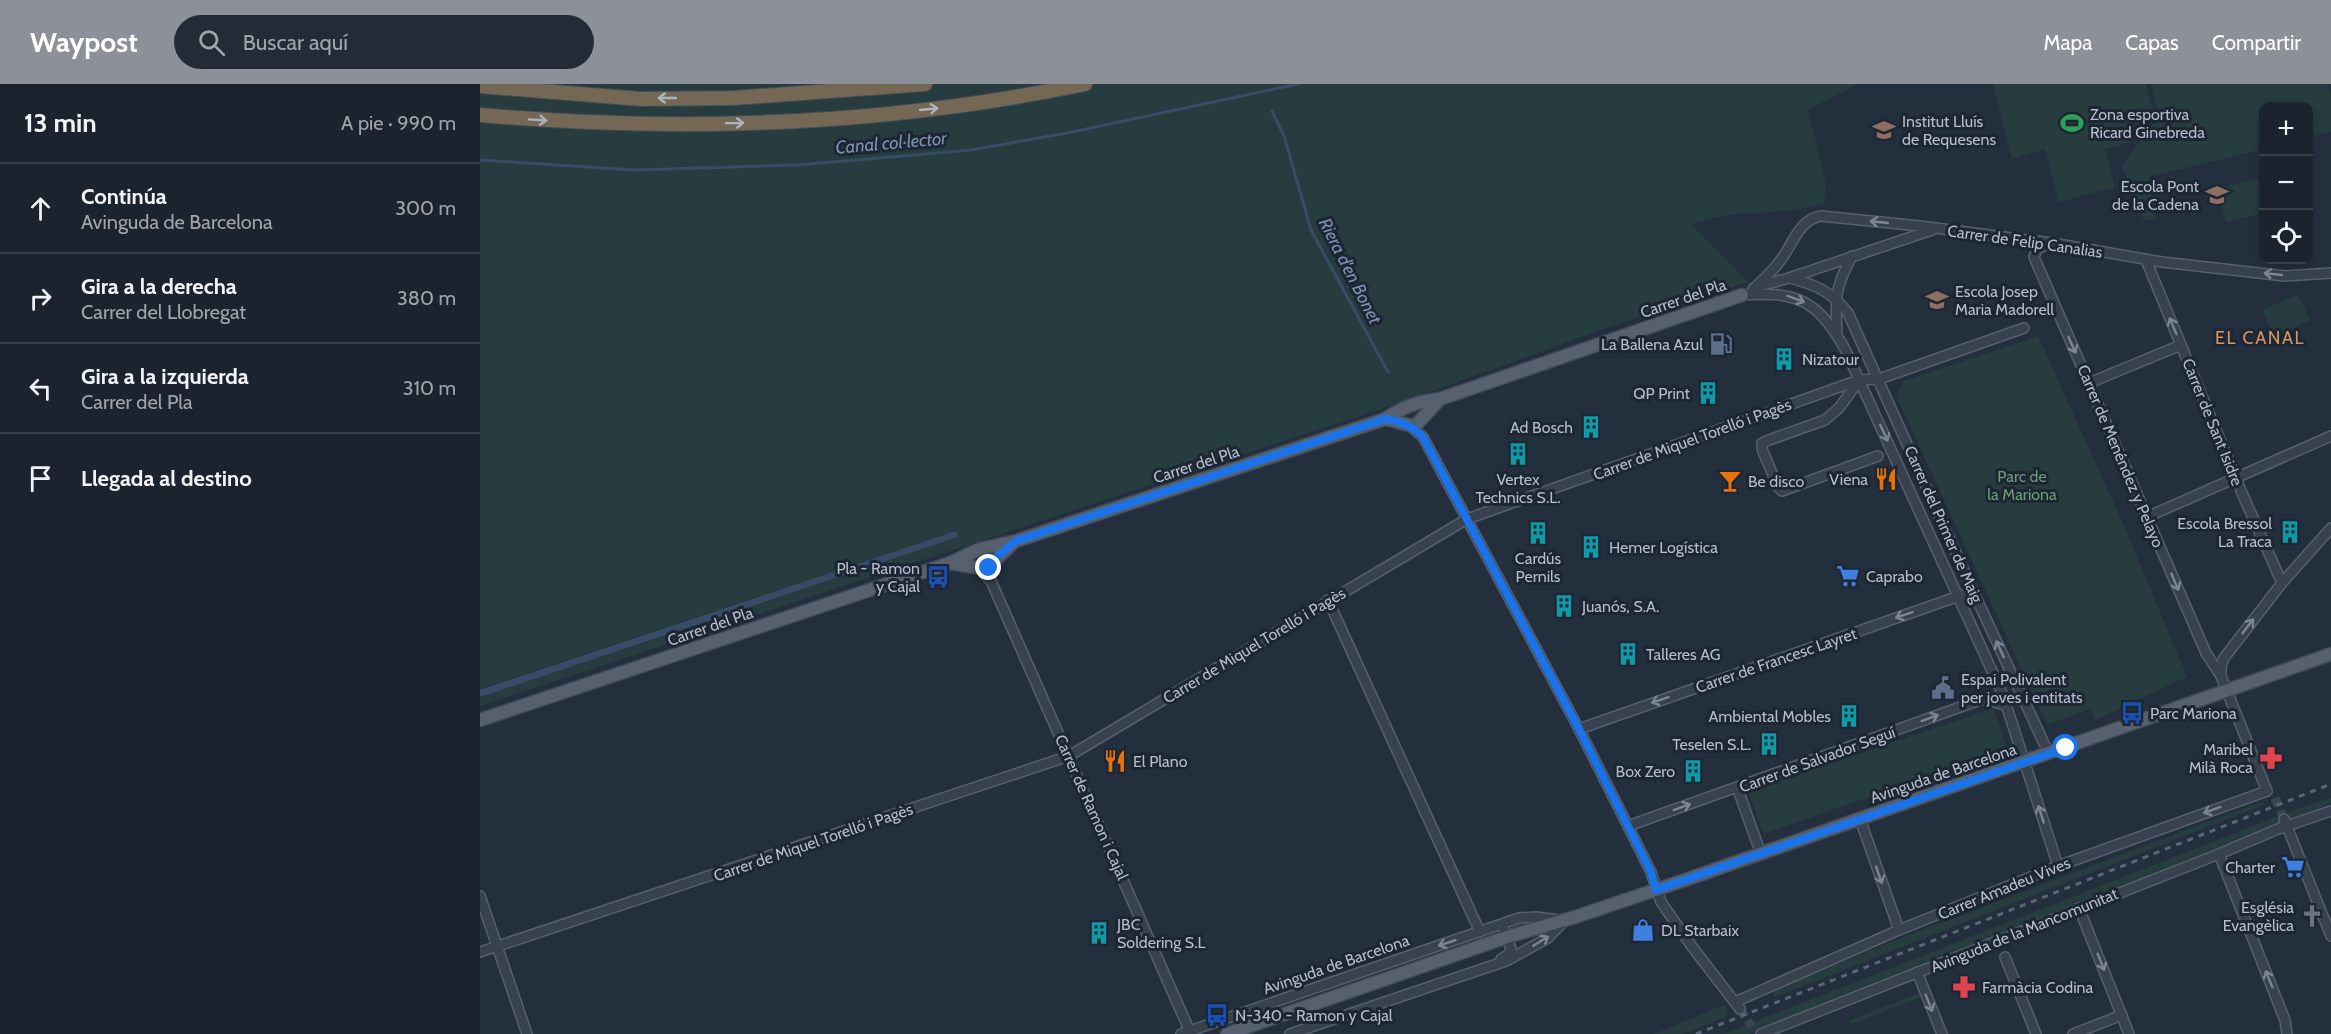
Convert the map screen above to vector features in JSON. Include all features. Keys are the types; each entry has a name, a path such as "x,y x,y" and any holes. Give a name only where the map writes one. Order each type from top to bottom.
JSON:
{"highway":[{"path":"510,84 547,93"},
{"path":"480,86 641,99 734,98 925,84"},
{"path":"480,115 638,124 797,121 943,108 1085,84"}],"main road":[{"name":"Carrer del Pla","path":"480,720 950,563 979,550 1016,541 1385,419 1422,401 1440,399 1747,292"},
{"name":"Carrer del Pla","path":"1385,419 1416,425 1440,399"},
{"path":"1407,424 1401,415 1408,407 1421,410 1422,418"},
{"name":"Carrer del Pla","path":"950,563 986,569 1016,541"},
{"path":"976,568 971,558 979,550 989,552 992,563"},
{"name":"Avinguda de Barcelona","path":"1227,1034 1507,937 1564,921 1761,854 2331,654"}],"street":[{"name":"Carrer de Felip Canalias","path":"1747,292 1780,262 1805,224 1814,218 1833,217 2052,243 2146,260 2285,276 2331,273"},
{"name":"Carrer del Pla","path":"1747,292 1767,283 1789,278 1937,228"},
{"name":"Carrer de Menéndez y Pelayo","path":"2052,243 2041,246 2034,257 2206,653 2221,676 2271,794"},
{"name":"Carrer del Primer de Maig","path":"1837,334 1835,297 1840,278 1852,256"},
{"name":"Carrer de Sant Isidre","path":"2146,260 2235,477 2282,583"},
{"name":"Carrer del Primer de Maig","path":"1789,278 1815,285 1835,297 1848,313 2049,754"},
{"name":"Carrer del Primer de Maig","path":"1747,292 1794,297 1814,307 1837,334 1959,596 2007,706 2058,866"},
{"name":"Carrer de Miquel Torelló i Pagès","path":"480,952 1069,756 1467,519 1859,380 1880,379 2024,328"},
{"path":"2089,383 2181,345"},
{"path":"1859,380 1839,408 1825,420 1762,443 1762,449 1778,487 1782,491 1878,456"},
{"path":"1422,418 1423,437"},
{"path":"1407,424 1423,437 1467,519 1579,729 1651,872 1656,890"},
{"path":"2147,518 2331,436"},
{"path":"2221,676 2224,658 2282,583 2331,528"},
{"name":"Carrer de Ramon i Cajal","path":"992,563 991,580 1191,1032"},
{"name":"Carrer de Ramon i Cajal","path":"976,568 991,580"},
{"name":"Carrer de Francesc Layret","path":"1579,729 1973,591"},
{"path":"1328,600 1480,932"},
{"name":"Carrer de Salvador Seguí","path":"1628,826 1980,700 2007,706"},
{"path":"1737,787 1761,854"},
{"name":"Carrer Amadeu Vives","path":"1656,890 1665,910 1738,1005 1899,930 2058,866 2271,794"},
{"name":"Avinguda de la Mancomunitat","path":"1760,1034 2219,854 2285,822 2331,811"},
{"path":"1860,819 1899,930"},
{"path":"2285,822 2327,916 2331,936"},
{"path":"2219,854 2285,1020 2287,1034"},
{"path":"480,896 527,1034"},
{"path":"2079,908 2129,1034"},
{"name":"Avinguda de Barcelona","path":"1181,1034 1502,924 1527,917 1564,921"},
{"name":"Avinguda de Barcelona","path":"1290,1034 1506,961 1548,938 1564,921"},
{"path":"1502,924 1507,937"},
{"name":"Avinguda de Barcelona","path":"1491,965 1510,953 1507,937"},
{"path":"2005,957 2036,1034"},
{"path":"1917,972 1942,1034"},
{"path":"2073,1034 2122,1015"},
{"path":"1752,1027 1760,1034"}],"green space":[{"path":"480,84 1858,84 1808,110 1826,185 1824,204 1784,211 1726,215 1691,224 1748,282 1612,326 1411,399 480,706"},
{"name":"Zona esportiva Ricard Ginebreda","path":"1993,84 2146,84 2155,119 2127,127 2130,143 2105,149 2115,187 2059,202 2045,149 2012,159"},
{"path":"2151,84 2328,84 2331,97 2331,132 2313,136 2313,102 2259,102 2259,150 2149,177 2156,218 2144,221 2122,166 2152,124 2160,120"},
{"path":"2259,178 2259,214 2226,222 2217,189"},
{"path":"2298,294 2310,320 2274,336 2262,310"},
{"name":"Parc de la Mariona","path":"2038,336 2126,530 2187,677 2095,720 2090,709 2047,725 1897,397 1903,381"},
{"path":"1993,708 2007,748 1764,834 1748,792"},
{"path":"2331,798 2331,803 2305,814 1749,1034 1723,1034 2291,811"},
{"path":"2260,802 2266,804 1775,997 1772,991 1906,936"},
{"path":"1919,993 1921,997 1850,1025 1848,1021"},
{"path":"1726,1004 1728,1016 1682,1034 1654,1034"}],"water":[{"path":"956,531 958,537 480,697 480,690"}],"waterway":[{"name":"Canal col·lector","path":"480,160 634,170 798,165 971,150 1067,133 1298,84"},
{"name":"Riera d'en Bonet","path":"1272,111 1284,136 1311,230 1388,372"}],"tunnel":[{"path":"2275,798 2284,819"},
{"path":"1740,1009 1752,1027"}],"railway":[{"path":"1696,1034 2331,784"}],"place":[{"name":"Zona esportiva Ricard Ginebreda","path":"2072,123"},
{"name":"Institut Lluís de Requesens","path":"1884,130"},
{"name":"Escola Pont de la Cadena","path":"2217,195"},
{"name":"Escola Josep Maria Madorell","path":"1937,300"},
{"name":"La Ballena Azul","path":"1721,344"},
{"name":"Nizatour","path":"1784,359"},
{"name":"QP Print","path":"1708,393"},
{"name":"Ad Bosch","path":"1591,427"},
{"name":"Vertex Technics S.L.","path":"1518,454"},
{"name":"Viena","path":"1886,479"},
{"name":"Be disco","path":"1730,481"},
{"name":"Escola Bressol La Traca","path":"2290,532"},
{"name":"Cardús Pernils","path":"1538,533"},
{"name":"Hemer Logística","path":"1591,547"},
{"name":"Caprabo","path":"1848,576"},
{"name":"Pla - Ramon y Cajal","path":"938,577"},
{"name":"Juanós, S.A.","path":"1564,606"},
{"name":"Talleres AG","path":"1628,654"},
{"name":"Espai Polivalent per joves i entitats","path":"1943,688"},
{"name":"Parc Mariona","path":"2132,713"},
{"name":"Ambiental Mobles","path":"1849,716"},
{"name":"Teselen S.L.","path":"1769,744"},
{"name":"Maribel Milà Roca","path":"2271,758"},
{"name":"El Plano","path":"1115,761"},
{"name":"Box Zero","path":"1693,771"},
{"name":"Charter","path":"2293,867"},
{"name":"Església Evangèlica","path":"2312,916"},
{"name":"DL Starbaix","path":"1643,930"},
{"name":"JBC Soldering S.L","path":"1099,933"},
{"name":"Farmàcia Codina","path":"1964,987"},
{"name":"N-340 - Ramon y Cajal","path":"1217,1015"}],"district":[{"name":"EL CANAL","path":"2260,338"}],"route":[{"path":"989,568 993,560 1016,541 1322,439 1385,419 1396,420 1404,422 1423,437 1579,729 1651,872 1656,890 2066,748"}]}
